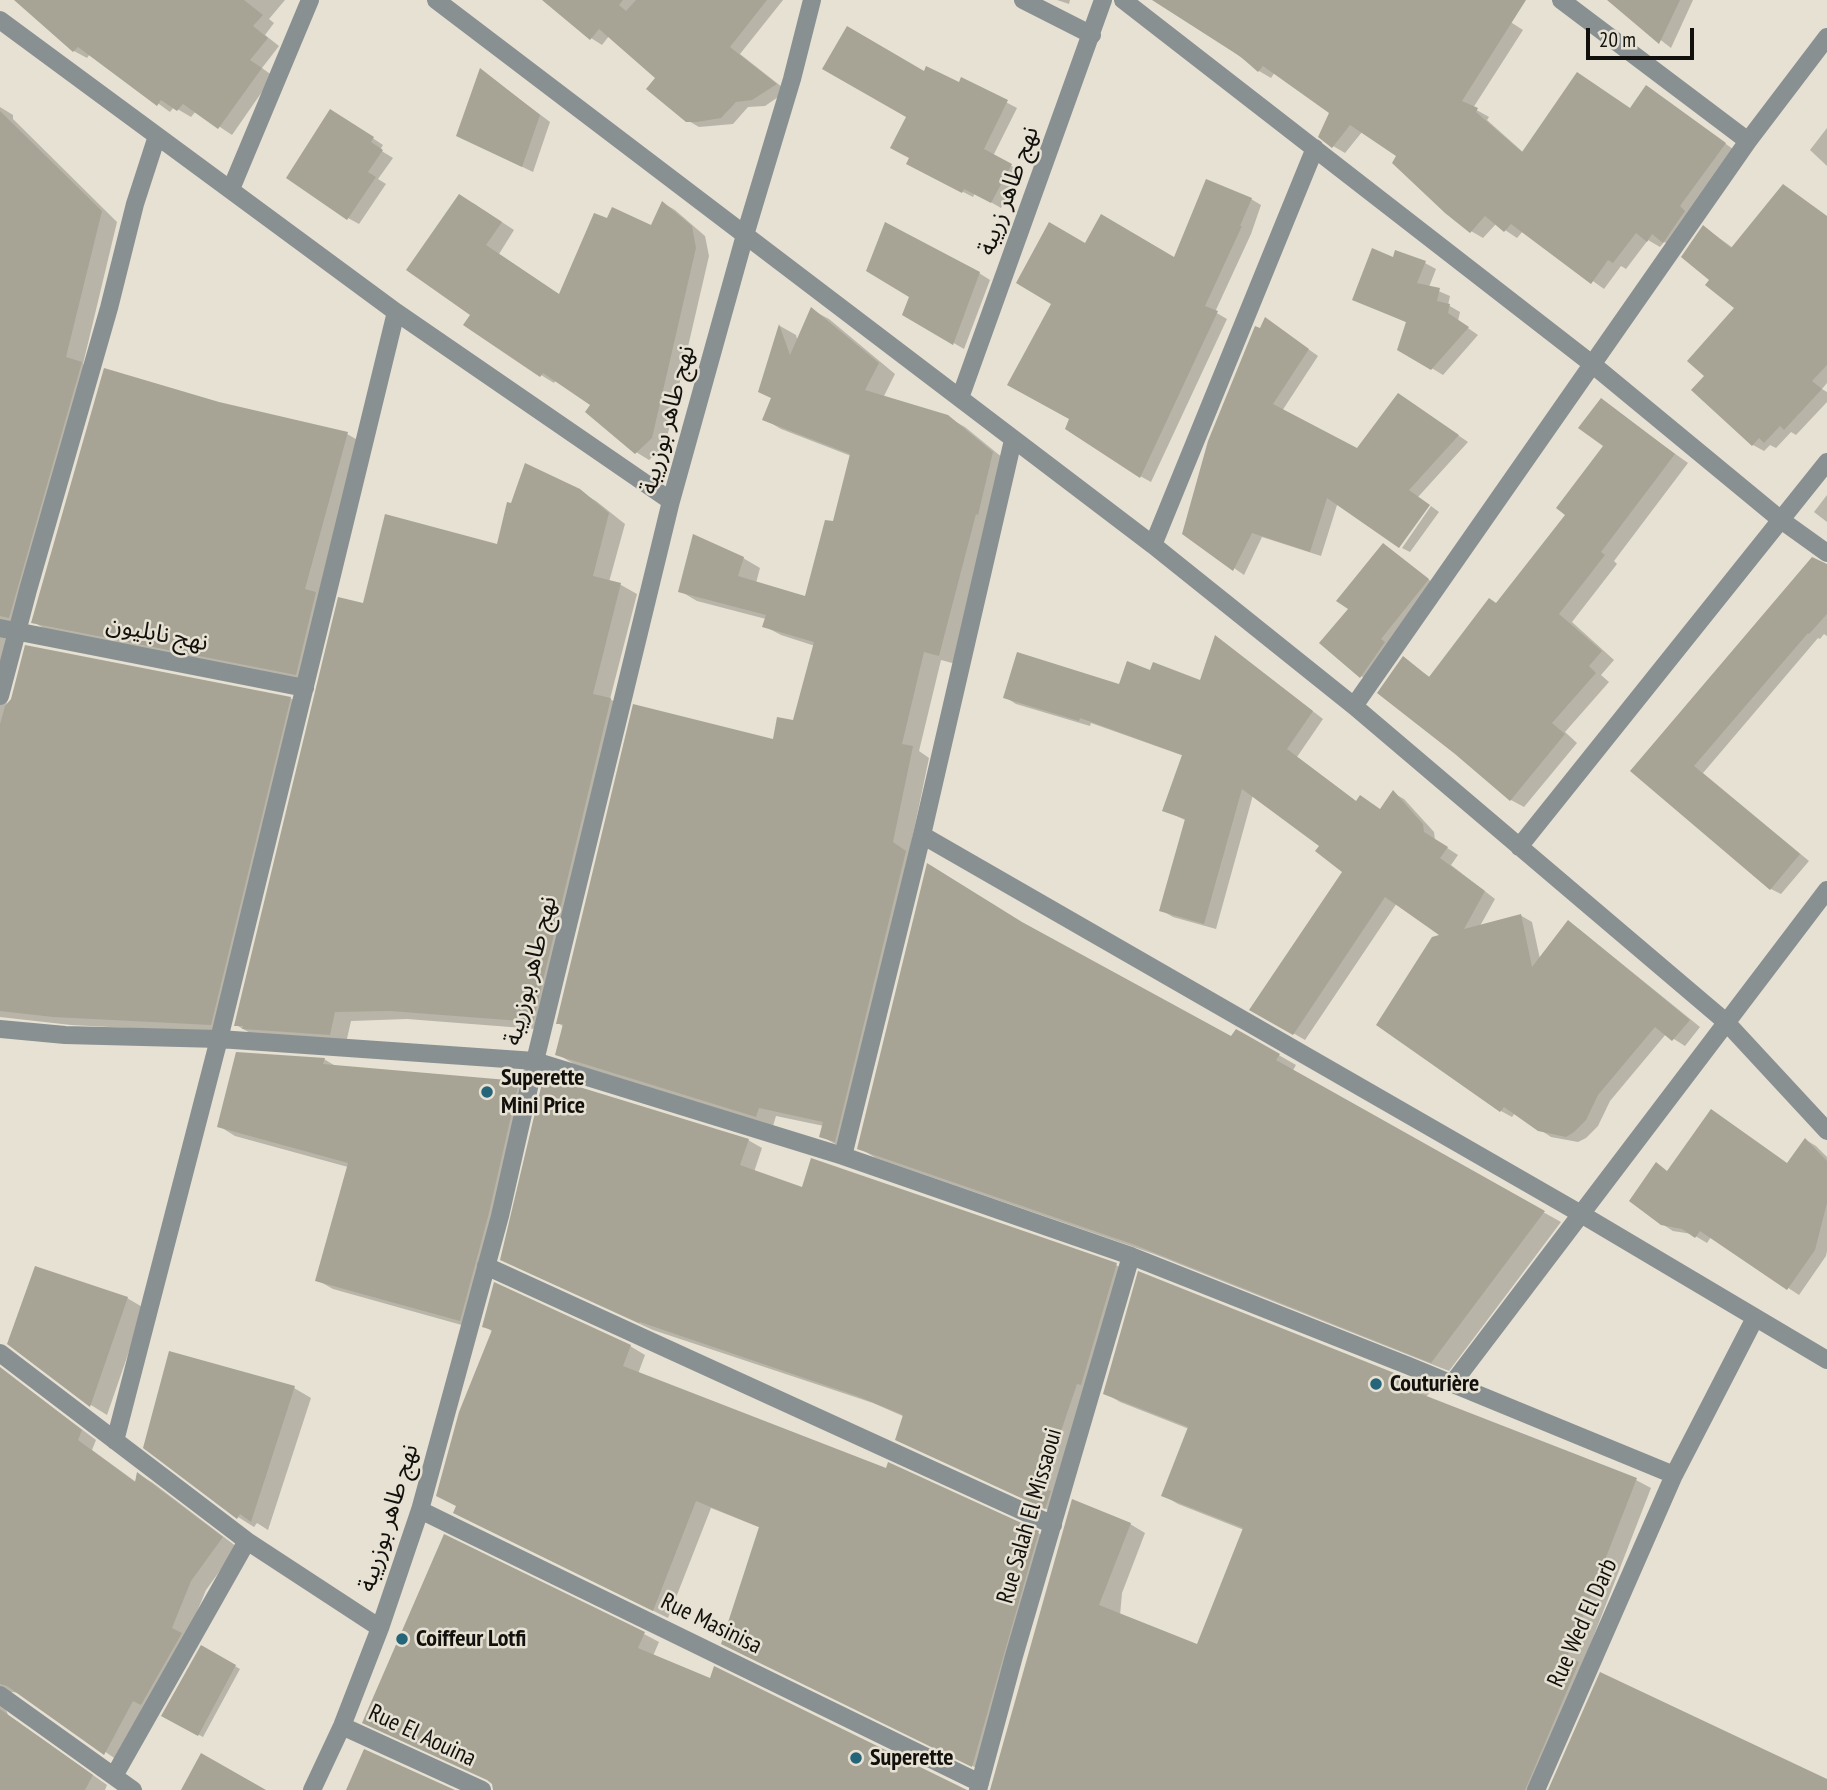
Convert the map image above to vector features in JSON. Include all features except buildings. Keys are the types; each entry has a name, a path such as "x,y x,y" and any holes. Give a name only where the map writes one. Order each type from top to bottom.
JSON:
{"street":[{"path":"231,189 310,0"},
{"path":"436,0 1153,545 1354,706 1726,1022 1827,1131"},
{"name":"نهج طاهر بوزريبة","path":"312,1790 342,1726 380,1628 420,1510 500,1216 671,502 745,235 792,79 812,0"},
{"path":"1023,0 1092,35"},
{"name":"نهج طاهر زريبة","path":"960,398 1103,0"},
{"path":"1123,0 1592,364 1781,520 1827,553"},
{"path":"1561,0 1748,141"},
{"path":"0,20 396,312 671,502"},
{"path":"1354,706 1748,141 1827,37"},
{"path":"0,696 109,308 135,204 157,136"},
{"path":"1153,545 1315,148"},
{"path":"115,1441 219,1039 396,312"},
{"path":"843,1156 922,835 1013,440"},
{"path":"1519,847 1827,462"},
{"name":"نهج نابليون","path":"0,628 305,688"},
{"path":"922,835 1581,1214 1827,1360"},
{"path":"1452,1384 1827,891"},
{"path":"0,1029 65,1035 219,1039 535,1061 843,1156 1130,1256 1674,1475"},
{"name":"Rue Salah El Missaoui","path":"979,1786 1130,1256"},
{"path":"486,1266 1053,1525"},
{"name":"Rue Wed El Darb","path":"1536,1790 1674,1475 1755,1318"},
{"path":"0,1353 247,1541 380,1628"},
{"name":"Rue Masinisa","path":"420,1510 979,1786"},
{"path":"114,1776 247,1541"},
{"path":"0,1695 133,1790"},
{"name":"Rue El Aouina","path":"342,1726 482,1790"}],"place":[{"name":"Superette Mini Price","path":"487,1092"},
{"name":"Couturière","path":"1376,1384"},
{"name":"Coiffeur Lotfi","path":"402,1639"},
{"name":"Superette","path":"856,1758"}]}
